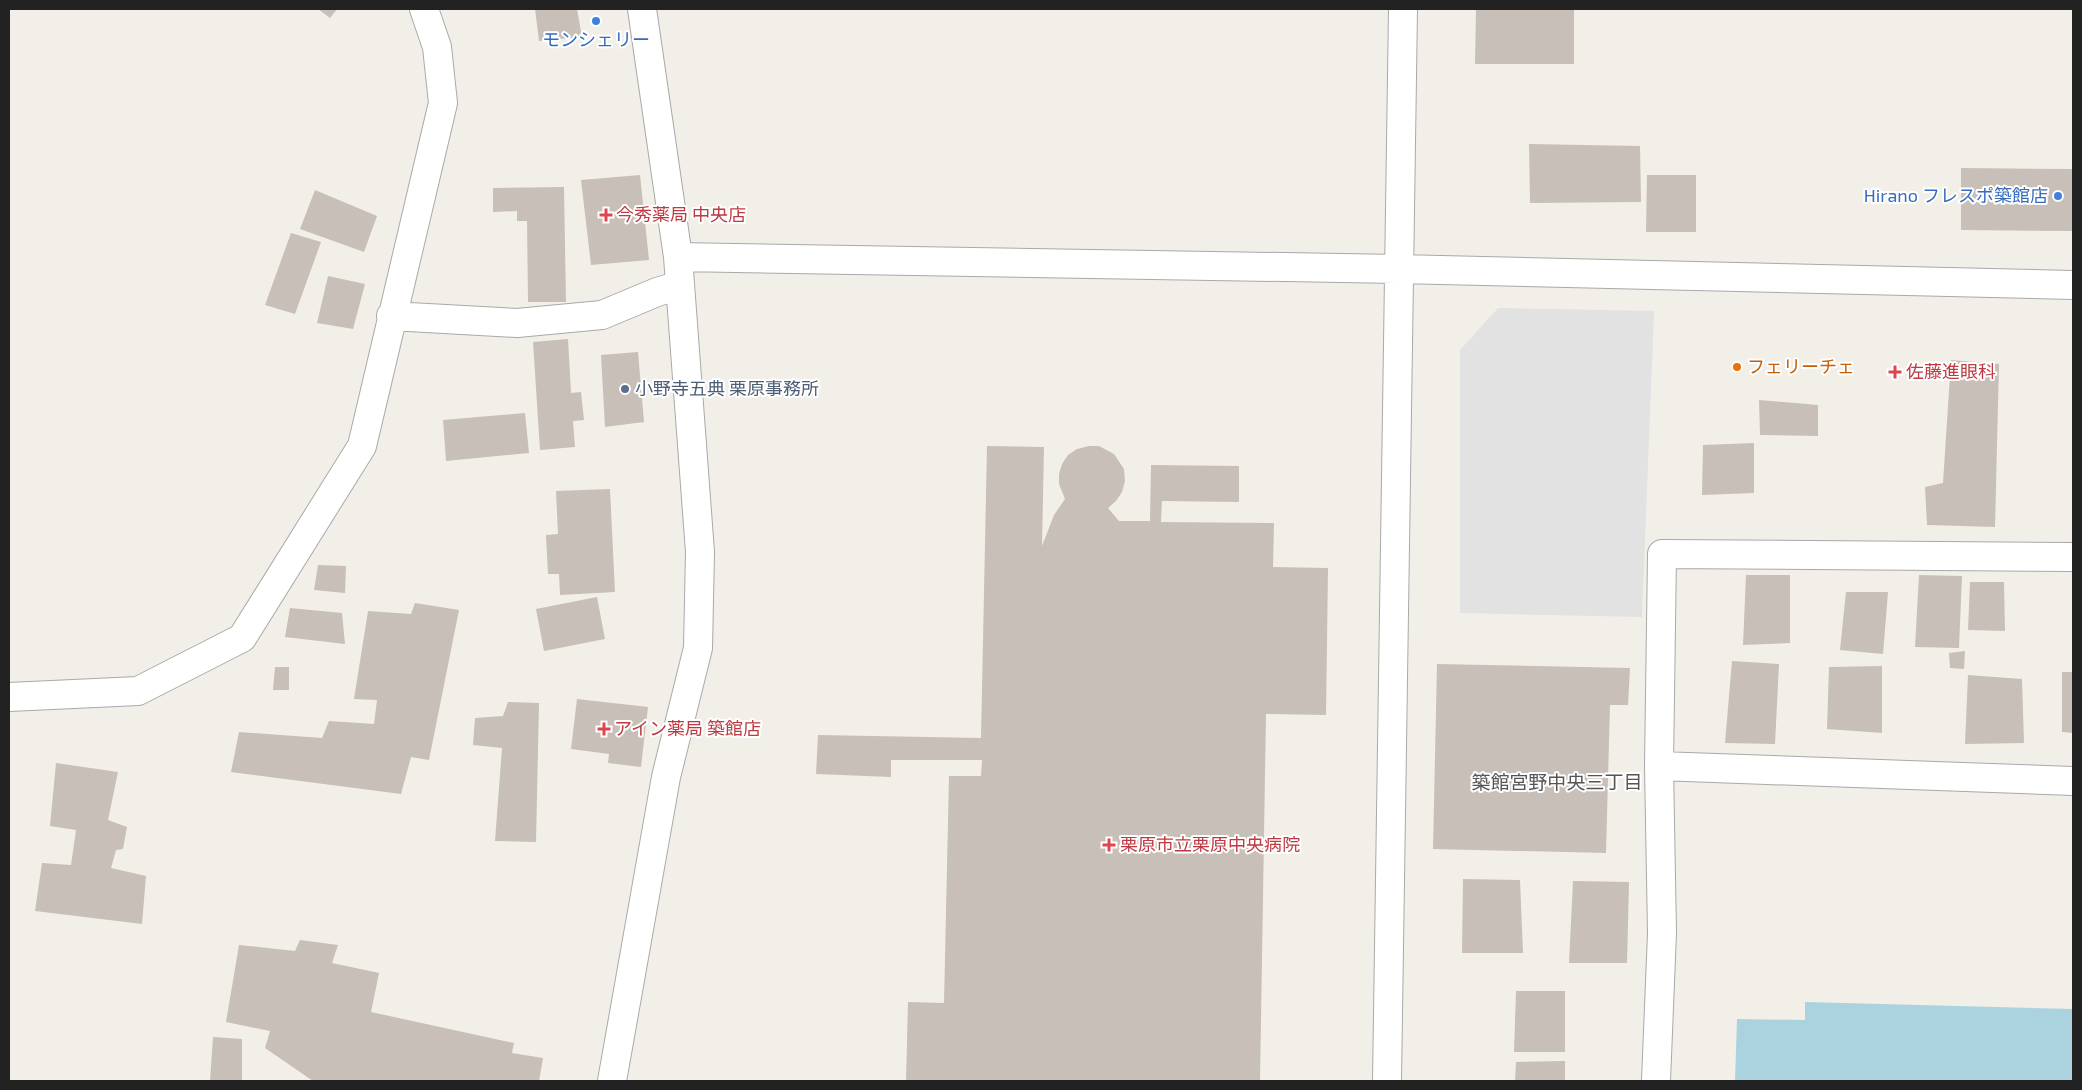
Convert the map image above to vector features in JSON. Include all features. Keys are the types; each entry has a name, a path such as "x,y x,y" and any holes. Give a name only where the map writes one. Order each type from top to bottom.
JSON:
{"street":[{"path":"9,697 138,691 242,638 362,446 443,103 437,47 424,9"},
{"path":"612,1081 666,777 698,648 700,552 678,257 642,9"},
{"path":"1387,1081 1403,9"},
{"path":"678,257 1398,269 2073,284"},
{"path":"392,316 516,324 602,316 658,292 680,286"},
{"path":"1656,1081 1662,933 1659,766 1662,554 2073,557"},
{"path":"1659,766 2073,782"}],"shaded area":[{"path":"1498,308 1654,311 1642,617 1460,613 1460,350"}],"water":[{"path":"1805,1002 2073,1009 2073,1081 1735,1081 1737,1019 1805,1020"}],"building":[{"path":"318,9 337,9 330,18"},
{"path":"535,9 577,9 582,37 539,41"},
{"path":"1476,9 1574,9 1574,64 1475,64"},
{"path":"1529,144 1640,146 1641,202 1530,203"},
{"path":"1961,168 2073,169 2073,231 1961,230"},
{"path":"640,175 649,260 591,265 581,180"},
{"path":"1647,175 1696,175 1696,232 1646,232"},
{"path":"564,187 566,302 528,302 527,221 517,221 517,211 493,212 493,188"},
{"path":"315,190 377,216 364,252 300,229"},
{"path":"291,233 321,242 295,314 265,305"},
{"path":"328,276 365,284 353,329 317,323"},
{"path":"568,339 571,393 581,392 584,420 573,421 575,447 540,450 533,342"},
{"path":"638,352 644,422 605,427 601,355"},
{"path":"1951,360 1999,364 1995,527 1927,525 1925,487 1943,483"},
{"path":"1759,400 1818,405 1818,436 1760,435"},
{"path":"525,413 529,453 446,461 443,420"},
{"path":"1754,443 1754,493 1702,495 1703,445"},
{"path":"987,446 1044,447 1042,546 1054,515 1065,499 1059,484 1062,464 1068,455 1077,449 1099,446 1114,454 1124,469 1125,481 1122,492 1108,508 1119,521 1150,521 1151,465 1239,466 1239,502 1162,501 1161,522 1274,523 1273,567 1328,568 1326,715 1266,714 1260,1081 906,1081 908,1002 944,1003 949,776 981,776 982,760 891,760 891,777 816,774 818,735 981,738"},
{"path":"610,489 615,592 560,595 559,574 548,574 546,535 558,534 556,491"},
{"path":"318,565 346,566 345,593 314,590"},
{"path":"1746,575 1790,575 1790,643 1743,645"},
{"path":"1919,575 1962,576 1959,648 1915,647"},
{"path":"1970,582 2004,582 2005,631 1968,630"},
{"path":"1846,592 1888,592 1883,654 1840,650"},
{"path":"597,597 605,639 544,651 536,609"},
{"path":"415,603 459,610 429,760 411,757 401,794 231,772 239,732 322,738 329,721 374,724 377,700 354,699 368,611 411,614"},
{"path":"290,608 342,613 345,644 285,637"},
{"path":"1965,651 1964,669 1950,668 1949,653"},
{"path":"1732,661 1779,664 1775,744 1725,743"},
{"path":"1437,664 1630,668 1628,705 1610,705 1606,853 1433,849"},
{"path":"1882,666 1882,733 1827,729 1829,667"},
{"path":"275,667 289,667 289,690 273,690"},
{"path":"2062,672 2073,672 2073,733 2062,732"},
{"path":"1968,675 2022,679 2024,743 1965,744"},
{"path":"577,699 648,707 641,767 608,763 609,754 571,749"},
{"path":"508,702 539,703 536,842 495,841 502,748 473,745 475,718 503,716"},
{"path":"56,763 118,772 108,820 127,827 123,849 116,850 111,868 146,876 142,924 35,911 42,863 71,865 76,830 50,826"},
{"path":"1463,879 1520,880 1523,953 1462,953"},
{"path":"1573,881 1629,882 1627,963 1569,963"},
{"path":"300,940 338,945 332,963 379,973 371,1012 514,1043 512,1053 543,1058 539,1081 313,1081 265,1048 270,1031 226,1022 239,945 295,951"},
{"path":"1516,991 1565,991 1565,1052 1514,1052"},
{"path":"213,1037 242,1039 242,1081 210,1081"},
{"path":"1565,1061 1565,1081 1515,1081 1516,1062"}],"place":[{"name":"モンシェリー","path":"596,21"},
{"name":"Hirano フレスポ築館店","path":"2058,196"},
{"name":"今秀薬局 中央店","path":"606,215"},
{"name":"フェリーチェ","path":"1737,367"},
{"name":"佐藤進眼科","path":"1895,372"},
{"name":"小野寺五典 栗原事務所","path":"625,389"},
{"name":"アイン薬局 築館店","path":"604,729"},
{"name":"栗原市立栗原中央病院","path":"1109,845"}],"district":[{"name":"築館宮野中央三丁目","path":"1557,782"}]}
